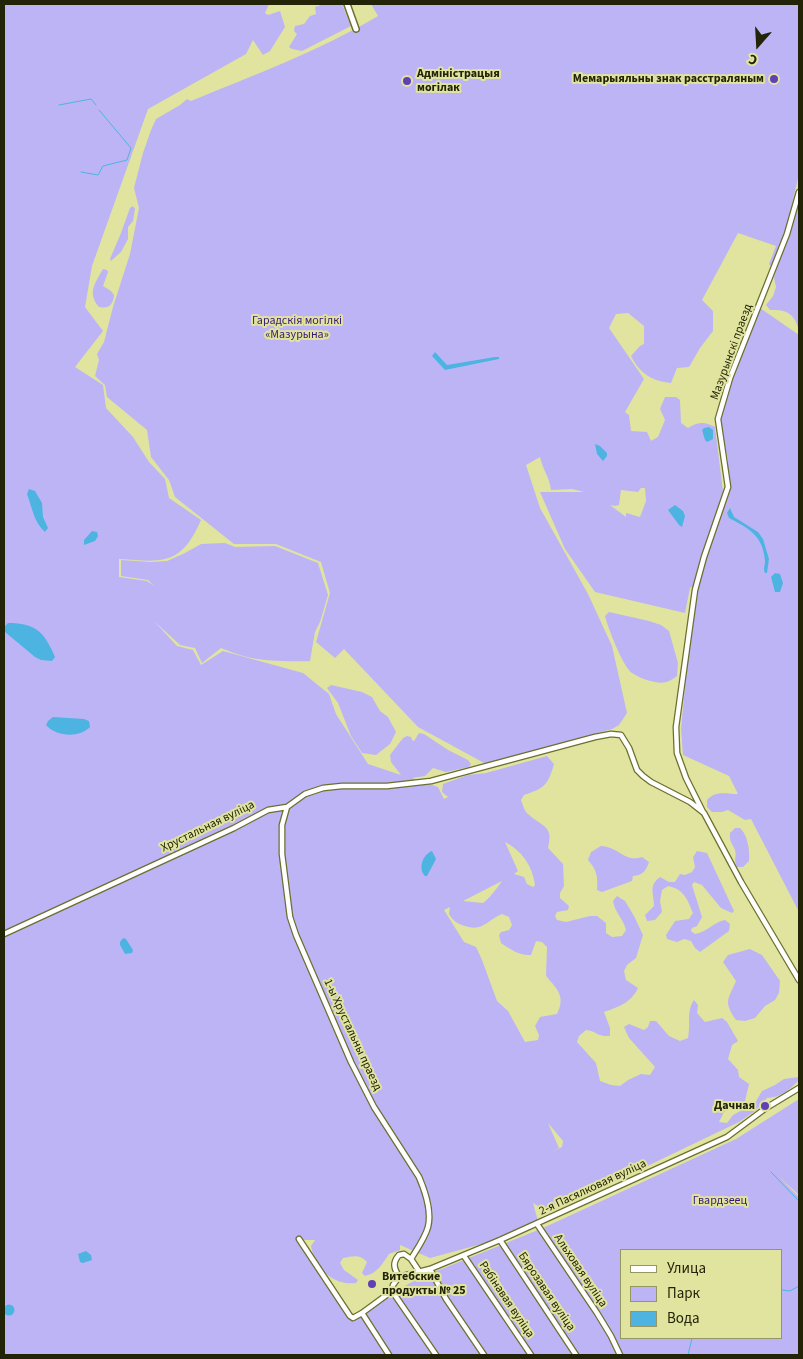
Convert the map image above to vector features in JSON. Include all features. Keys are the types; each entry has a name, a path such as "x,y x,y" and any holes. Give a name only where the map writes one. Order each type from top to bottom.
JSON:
{"street":[{"path":"347,4 356,28"},
{"name":"Мазурынскі праезд","path":"799,192 787,234 730,378 718,420 728,487 695,590 676,727 677,753 686,778 741,882 799,980"},
{"name":"Хрустальная вуліца","path":"4,934 234,828 268,810 287,807 305,794 323,788 387,786 431,781 611,734 622,736 629,748 637,770 643,776 690,802 704,813"},
{"name":"1-ы Хрустальны праезд","path":"287,807 282,825 282,854 290,917 296,935 351,1062 374,1107 419,1176 423,1186 428,1226 422,1242 411,1259"},
{"name":"2-я Пасялковая вуліца","path":"399,1277 430,1269 464,1256 727,1137 766,1108 799,1088"},
{"name":"Альховая вуліца","path":"537,1224 611,1336 620,1355"},
{"path":"299,1239 353,1318 392,1291"},
{"name":"Бярозавая вуліца","path":"500,1240 576,1355"},
{"path":"419,1271 411,1259 404,1254 399,1255 394,1264 399,1277 393,1285 392,1291 436,1355"},
{"name":"Рабінавая вуліца","path":"464,1256 531,1355"},
{"path":"430,1269 446,1299 484,1355"},
{"path":"362,1313 389,1355"}],"green space":[{"name":"Гвардзеец","path":"4,4 269,4 265,13 268,15 280,11 285,27 270,51 263,55 253,40 246,54 148,109 92,266 85,307 103,331 75,367 103,385 106,408 133,437 149,462 165,479 169,498 201,520 186,546 169,558 148,561 119,559 119,577 147,581 154,586 148,580 121,576 121,560 151,562 167,561 201,544 225,543 235,547 275,546 318,563 328,595 315,632 310,661 258,659 221,648 202,663 195,648 180,645 154,621 177,646 193,650 201,665 223,651 303,673 329,694 336,714 368,764 401,775 391,762 390,755 403,738 411,737 414,741 419,733 424,734 448,750 468,760 471,764 469,767 446,772 433,768 425,776 412,778 438,787 444,799 448,797 442,792 443,784 468,775 486,773 547,756 554,764 550,777 545,785 524,795 521,800 527,813 546,827 549,835 548,848 563,864 564,886 560,893 560,898 569,906 568,910 557,912 555,916 557,920 566,922 597,916 606,923 606,933 612,937 622,936 626,930 614,905 613,901 617,896 625,901 643,935 636,958 627,965 624,971 626,980 638,988 628,1001 604,1012 610,1028 610,1036 603,1036 586,1030 579,1036 577,1042 596,1063 600,1081 620,1086 641,1074 650,1075 655,1067 629,1038 624,1027 629,1024 644,1030 648,1027 650,1021 656,1021 669,1036 680,1041 688,1038 689,1013 694,1000 698,1005 697,1013 705,1022 722,1018 727,1022 738,1041 732,1045 728,1059 738,1070 739,1077 749,1084 745,1101 724,1112 719,1122 727,1123 733,1115 755,1103 762,1091 784,1079 799,1077 799,1080 788,1090 781,1095 767,1098 755,1111 739,1122 614,1182 582,1191 551,1207 539,1206 533,1203 538,1221 489,1242 430,1258 400,1245 400,1250 389,1254 382,1265 365,1276 362,1273 367,1262 364,1259 356,1256 343,1258 340,1263 344,1270 358,1280 356,1283 340,1282 326,1274 322,1269 354,1316 417,1279 543,1228 736,1139 799,1099 799,1195 778,1176 799,1197 799,1355 4,1355","holes":["505,842 521,854 529,865 534,878 535,885 533,887 527,884 524,877 514,874 518,871","502,881 483,903 463,901","450,907 449,914 454,920 460,924 476,928 502,914 509,917 512,925 509,930 501,932 499,935 501,943 515,952 531,955 536,941 542,942 547,947 546,976 559,993 561,1002 557,1014 540,1017 535,1026 539,1035 538,1040 525,1042 508,1011 497,1001 476,947 464,942 444,910","548,1123 563,1141 562,1147 552,1152 559,1148","302,1240 315,1240 311,1246 316,1261"]},
{"path":"324,4 342,4 351,26 302,51 289,47 297,34 294,31 295,26 304,24 310,16 316,14 315,7"},
{"name":"Гарадскія могілкі «Мазурына»","path":"371,4 799,4 799,174 785,233 772,268 769,264 776,246 738,233 702,300 713,311 713,331 689,367 677,368 671,383 647,376 638,368 631,356 644,344 644,326 628,313 616,314 609,328 644,379 625,412 629,415 631,431 647,432 651,441 658,437 665,420 660,409 665,397 676,397 680,400 681,423 688,428 701,423 715,427 723,492 700,559 693,586 690,588 685,613 595,592 565,549 540,492 584,492 572,489 551,490 540,457 526,465 540,508 588,594 612,646 627,713 619,725 612,729 486,764 418,727 344,649 335,658 316,642 330,593 321,562 276,544 234,544 175,497 169,480 151,457 147,430 107,397 105,385 95,376 99,360 97,354 104,342 130,254 139,208 134,188 143,153 156,119 187,99 191,101 286,62 356,29 378,16","holes":["641,488 645,488 646,501 640,517 626,513 626,517 610,505 619,505 621,490 638,492"]},
{"path":"799,203 799,331 793,317 781,310 770,310 766,305 773,296 776,287 774,278 778,261"},
{"path":"133,206 135,209 133,221 128,227 128,239 121,252 111,261 110,259 130,208"},
{"path":"103,269 108,272 103,286 114,295 110,306 99,307 95,302 93,293 95,283"},
{"path":"760,308 799,335 799,912 751,819 745,820 728,810 712,812 707,807 707,800 714,795 721,793 738,794 729,776 683,755 681,729 689,645 697,590 705,557 728,488 728,460 719,420 731,378"},
{"path":"609,612 649,621 661,625 669,631 678,663 677,676 667,682 658,683 632,673 620,655 609,629 605,616"},
{"path":"331,685 362,692 372,697 380,711 388,717 396,732 390,744 376,755 362,753 351,736 338,703 327,688"},
{"path":"735,828 740,828 743,831 748,843 749,861 743,867 737,867 736,865 735,850 730,838 730,833"},
{"path":"601,846 613,849 631,858 642,857 649,862 648,865 642,874 633,876 632,881 602,892 597,890 596,874 588,860 591,852"},
{"path":"697,851 707,853 734,911 732,913 721,908 702,885 694,882 692,885 702,917 697,926 692,928 691,931 695,934 699,933 725,920 730,924 729,931 700,952 691,941 684,939 677,942 667,939 666,935 675,921 689,919 693,913 687,899 681,892 668,886 662,890 660,901 662,912 655,920 647,921 645,915 654,906 652,890 656,880 660,877 669,882 675,882 680,874 685,875 692,872 695,867 693,857"},
{"path":"750,949 762,955 780,981 779,993 775,1000 765,1006 755,1018 745,1021 736,1020 729,1009 728,1000 736,981 723,962 728,955"}],"water":[{"path":"435,352 447,365 495,357 499,357 499,359 445,370 432,356"},
{"path":"709,427 713,430 713,439 707,442 702,430"},
{"path":"595,444 607,453 603,461 597,454"},
{"path":"29,489 35,491 42,503 43,517 48,528 45,532 38,524 34,514 27,494"},
{"path":"675,505 683,511 685,516 682,527 668,510"},
{"path":"730,508 734,517 758,532 763,539 769,559 767,573 764,571 764,552 758,539 749,530 729,518 727,513"},
{"path":"92,531 97,532 98,536 95,541 84,545 84,540"},
{"path":"775,573 780,574 783,583 780,592 775,592 771,577"},
{"path":"8,623 17,623 38,630 51,648 55,657 52,661 41,660 35,657 5,632 4,627"},
{"path":"53,717 84,719 89,721 90,727 80,733 62,734 50,729 46,725"},
{"path":"432,851 436,859 427,876 425,876 422,870 422,862"},
{"path":"123,938 126,939 133,950 132,953 125,954 120,945"},
{"path":"86,1251 91,1255 92,1260 80,1262 78,1254"},
{"path":"9,1304 15,1310 9,1316 3,1310"}],"waterway":[{"path":"59,105 91,99 96,105"},
{"path":"81,172 98,175 103,166 127,160 131,148 99,110"},
{"path":"771,1172 799,1201"},
{"path":"783,1290 790,1291 799,1286"},
{"path":"688,1355 692,1339"}],"place":[{"name":"Мемарыяльны знак расстраляным","path":"774,79"},
{"name":"Адміністрацыя могілак","path":"407,81"},
{"name":"Дачная","path":"765,1106"},
{"name":"Витебские продукты № 25","path":"372,1284"}]}
